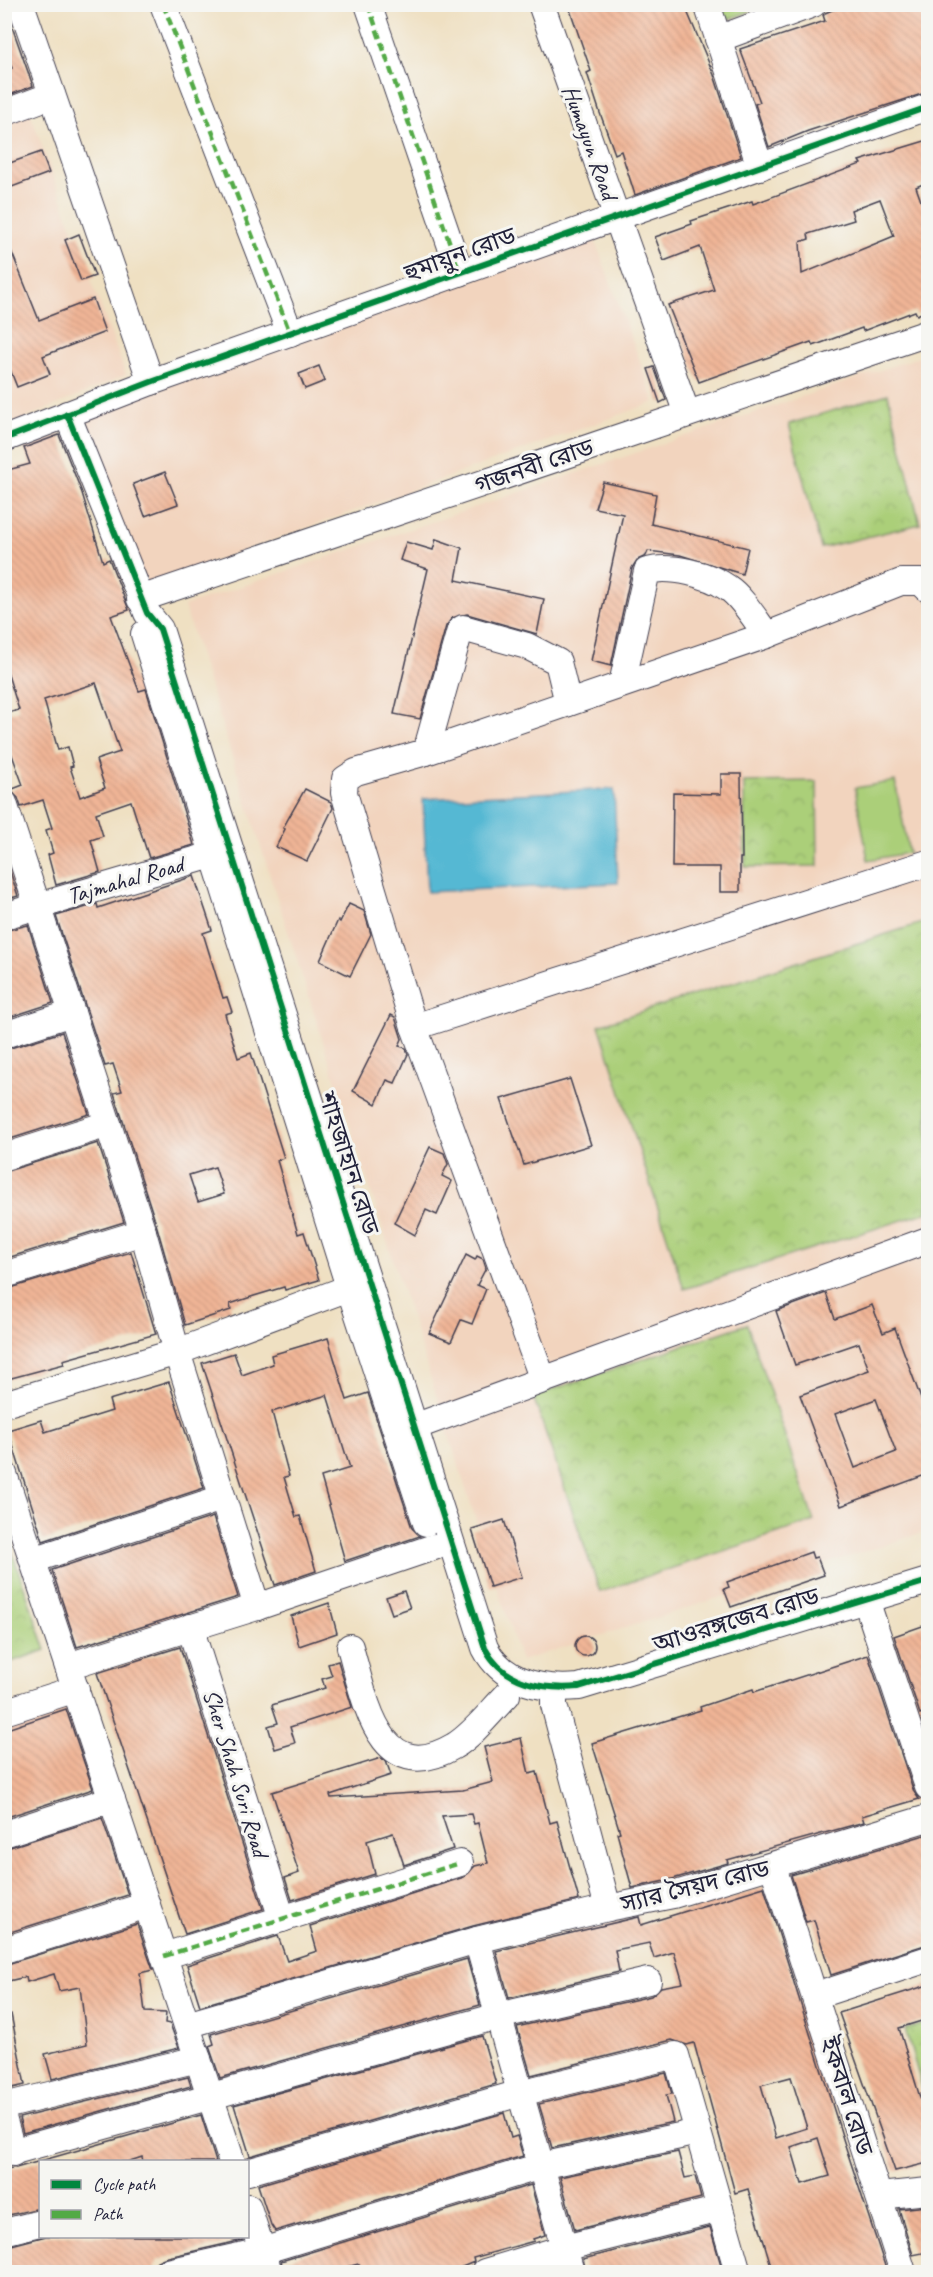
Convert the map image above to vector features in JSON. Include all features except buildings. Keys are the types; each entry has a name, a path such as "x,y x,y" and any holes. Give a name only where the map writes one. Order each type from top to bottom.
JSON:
{"street":[{"path":"21,4 151,382"},
{"path":"163,4 290,333"},
{"path":"368,4 460,273"},
{"name":"Humayun Road","path":"542,4 687,414"},
{"path":"707,4 760,167"},
{"path":"718,39 813,4"},
{"path":"4,113 52,94"},
{"name":"হুমায়ুন রোড","path":"4,439 151,382 928,107"},
{"name":"গজনবী রোড","path":"143,606 687,414 928,333"},
{"path":"67,414 143,606"},
{"path":"622,684 647,571 661,567 707,578 730,588 767,635"},
{"path":"543,1380 414,1027 344,793 345,779 356,772 426,752 767,635 901,582 921,582 928,589"},
{"name":"শাহজাহান রোড","path":"143,606 144,634 212,855 358,1284 414,1428 485,1648 492,1661 516,1680 554,1697"},
{"name":"শাহজাহান রোড","path":"143,606 160,629 358,1284 434,1547 471,1657 490,1682 507,1695 554,1697"},
{"path":"426,752 460,630 464,628 527,646 558,662 568,703"},
{"name":"Tajmahal Road","path":"4,803 143,1232 177,1352"},
{"name":"Tajmahal Road","path":"4,916 212,855"},
{"path":"414,1027 928,863"},
{"path":"4,1035 72,1013"},
{"path":"4,1157 108,1124"},
{"path":"4,1275 143,1232"},
{"path":"414,1428 928,1240"},
{"path":"4,1404 177,1352 358,1284"},
{"path":"177,1352 257,1606"},
{"path":"4,1474 231,2160"},
{"path":"33,1560 222,1498"},
{"path":"4,1712 72,1678 190,1627 434,1547"},
{"name":"আওরঙ্গজেব রোড","path":"554,1697 579,1687 928,1581"},
{"name":"আওরঙ্গজেব রোড","path":"554,1697 581,1702 928,1594"},
{"path":"870,1612 928,1787"},
{"name":"Sher Shah Suri Road","path":"190,1627 282,1919"},
{"path":"350,1647 371,1722 394,1752 420,1760 455,1746 507,1695"},
{"name":"স্যার সৈয়দ রোড","path":"554,1697 608,1908 673,1895 928,1818"},
{"path":"4,1834 112,1799"},
{"path":"164,1956 460,1863"},
{"name":"ইকবাল রোড","path":"773,1866 903,2272"},
{"path":"4,1950 147,1905"},
{"path":"187,2025 477,1940 608,1908"},
{"path":"477,1940 571,2272"},
{"path":"815,1996 928,1959"},
{"path":"4,2121 9,2154 498,2016 648,1982"},
{"path":"249,2172 520,2093 676,2055 738,2272"},
{"path":"4,2106 198,2059"},
{"path":"168,2272 266,2262 541,2166 698,2132"},
{"path":"879,2196 928,2192"},
{"path":"485,2272 564,2248 720,2209"},
{"path":"249,2210 266,2262"},
{"path":"4,2232 39,2223"}],"shaded area":[{"path":"29,110 126,375 5,427 5,120"},
{"path":"594,238 655,402 146,586 75,416"},
{"path":"928,354 928,1531 521,1661 184,606"}],"green space":[{"path":"712,4 768,5 718,23"},
{"path":"888,394 920,524 821,548 789,424"},
{"path":"817,781 818,866 745,867 744,782"},
{"path":"895,781 909,853 868,860 855,788"},
{"path":"928,921 928,1212 684,1289 599,1025"},
{"path":"747,1324 814,1521 600,1592 533,1396"},
{"path":"4,1529 46,1650 5,1664 4,1664"},
{"path":"928,2023 928,2107 905,2029"},
{"path":"928,2107 928,2124 916,2127 911,2113"}],"water":[{"path":"614,789 618,883 427,892 423,799"}],"marked path":[{"path":"163,4 290,333"},
{"path":"368,4 460,273"},
{"path":"164,1956 460,1863"}],"cycle path":[{"path":"4,439 151,382 928,107"},
{"path":"67,414 147,613 160,629 485,1648 493,1660 513,1677 525,1682 551,1687 579,1687 928,1581"}]}
